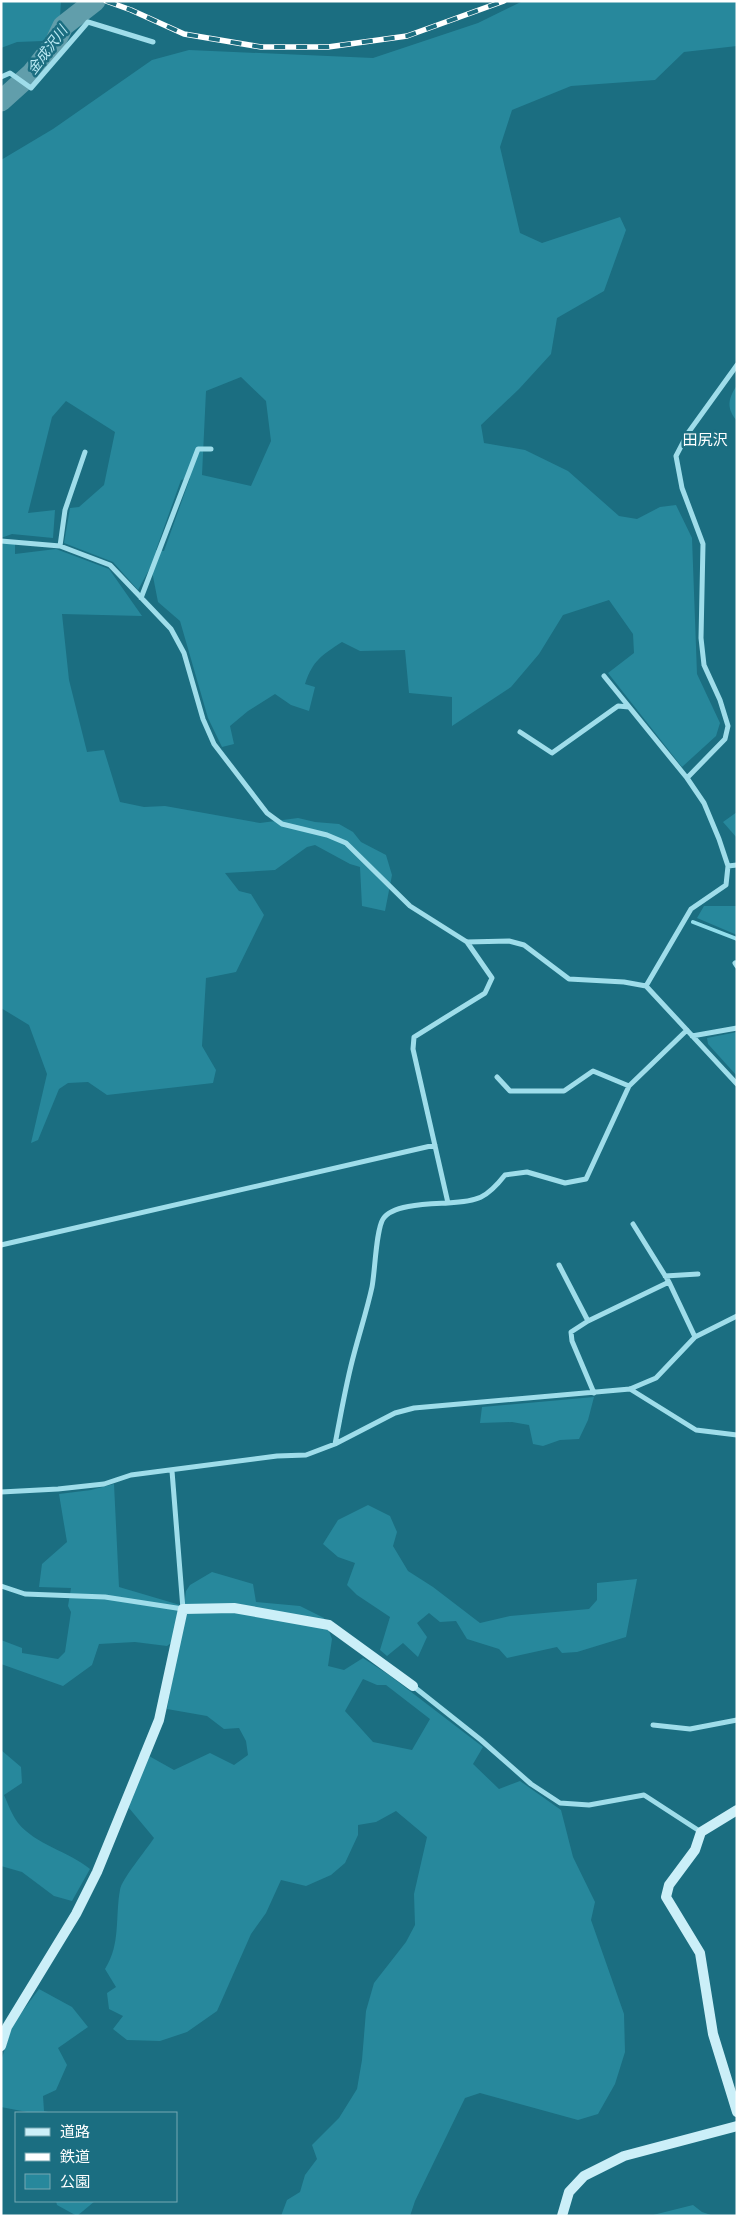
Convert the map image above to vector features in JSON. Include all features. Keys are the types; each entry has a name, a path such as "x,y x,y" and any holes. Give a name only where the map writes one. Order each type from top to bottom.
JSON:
{"street":[{"path":"1,78 10,73 32,88 88,22 153,42"},
{"path":"687,778 725,739 728,726 720,700 704,664 701,638 703,544 682,488 676,456 688,433 737,365"},
{"path":"141,598 198,449 211,449"},
{"path":"60,546 66,510 85,452"},
{"path":"1,541 60,546 110,565 171,629 184,653 203,719 214,744 267,813 282,824 328,834 346,843 410,906 467,942 492,978 485,993 414,1037 413,1049 448,1203"},
{"path":"604,676 687,778 704,803 728,866 726,885 691,909 646,986"},
{"path":"520,732 552,753 618,706 629,707"},
{"path":"728,866 737,865"},
{"path":"467,942 508,941 524,945 569,979 624,982 646,986 737,1084"},
{"path":"692,1036 737,1028"},
{"path":"335,1444 354,1354 368,1307 383,1218 392,1212 411,1206 475,1201 495,1189 506,1175 527,1172 566,1184 586,1179 629,1086 686,1030"},
{"path":"497,1077 510,1091 564,1091 593,1071 629,1086"},
{"path":"1,1245 434,1145"},
{"path":"633,1224 666,1276 695,1337"},
{"path":"559,1265 588,1322"},
{"path":"666,1276 698,1274"},
{"path":"594,1393 572,1341 572,1332 588,1322 669,1282"},
{"path":"1,1492 104,1484 131,1475 277,1456 306,1455 335,1444 395,1413 414,1408 630,1389 656,1378 695,1337 737,1316"},
{"path":"630,1389 696,1430 737,1435"},
{"path":"1,2046 7,2028 76,1914 97,1872 159,1720 183,1609 172,1471"},
{"path":"1,1586 25,1594 105,1597 183,1609 234,1608 329,1625 413,1686 481,1740 531,1784 560,1803 589,1805 644,1795 701,1832"},
{"path":"653,1725 690,1729 737,1720"},
{"path":"737,1810 730,1812 701,1832 695,1850 669,1886 666,1898 700,1953 713,2034 737,2112"},
{"path":"562,2216 569,2192 584,2176 624,2156 737,2126"}],"green space":[{"path":"1,1 61,1 60,17 43,41 17,42 1,48"},
{"path":"523,1 737,1 737,46 684,52 655,80 571,86 512,110 500,147 520,233 542,243 620,217 626,230 604,291 557,318 551,354 519,389 481,425 484,443 525,450 568,471 619,516 637,519 660,507 676,505 692,538 697,674 720,723 716,736 682,767 608,673 634,653 633,634 609,600 563,615 539,654 511,687 452,726 452,697 409,693 405,650 360,651 342,642 319,659 311,669 305,684 315,687 309,711 291,705 275,694 248,711 230,726 234,744 222,747 208,718 180,621 158,602 151,566 138,590 113,562 64,543 70,508 79,507 104,485 115,432 66,401 52,417 28,513 55,510 53,538 12,534 1,538 1,160 53,129 152,60 189,50 373,58 478,23","holes":["241,377 266,401 271,441 251,486 202,475 206,391","190,478 164,551 156,550 181,480"]},
{"path":"737,385 737,421 731,412 730,399"},
{"path":"15,542 15,554 56,549 109,569 142,616 62,614 69,680 87,752 104,750 120,802 144,807 165,806 260,823 298,818 339,824 353,832 361,842 386,855 392,875 385,911 362,906 360,867 350,864 315,845 307,847 275,870 225,873 239,891 251,894 264,915 236,972 206,978 202,1046 216,1070 213,1083 107,1095 88,1082 68,1083 59,1089 38,1140 31,1143 47,1074 29,1025 1,1008 1,543"},
{"path":"737,812 737,838 723,822"},
{"path":"704,906 737,906 737,935 697,918"},
{"path":"737,1032 737,1076 708,1044 707,1038"},
{"path":"594,1397 588,1420 579,1439 560,1440 543,1446 533,1444 529,1425 512,1422 480,1423 482,1407"},
{"path":"114,1484 119,1587 180,1605 175,1640 167,1646 135,1642 99,1644 92,1665 63,1686 1,1664 1,1640 22,1648 22,1653 58,1659 65,1652 71,1612 68,1606 71,1588 39,1587 42,1564 67,1542 59,1494 91,1490"},
{"path":"368,1505 390,1516 397,1532 393,1546 408,1571 433,1587 480,1623 510,1616 589,1609 597,1600 597,1583 637,1579 626,1637 577,1652 562,1653 557,1647 507,1658 499,1649 467,1639 456,1621 440,1622 429,1613 417,1623 427,1637 418,1657 403,1643 387,1656 380,1650 390,1617 357,1595 347,1585 355,1563 338,1557 323,1544 338,1520"},
{"path":"212,1572 253,1584 256,1602 300,1606 324,1618 332,1639 328,1666 344,1670 363,1658 389,1675 483,1747 473,1764 499,1789 520,1781 561,1810 573,1857 595,1902 591,1920 624,2014 625,2052 615,2084 598,2114 578,2120 480,2093 465,2098 415,2201 410,2216 281,2216 287,2200 300,2192 305,2175 317,2159 312,2145 339,2118 357,2089 362,2060 366,2011 374,1983 406,1942 415,1925 414,1894 427,1837 396,1811 376,1822 358,1825 358,1835 345,1863 331,1875 306,1886 281,1880 266,1913 251,1934 217,2011 187,2032 160,2041 127,2040 113,2029 123,2016 109,2009 107,1993 116,1987 105,1969 110,1960 117,1930 121,1885 154,1838 129,1808 140,1751 174,1770 210,1753 234,1765 248,1755 246,1741 239,1728 224,1729 207,1716 167,1709 180,1638 186,1591 190,1585","holes":["363,1679 377,1685 386,1685 430,1719 412,1750 373,1742 345,1711"]},
{"path":"1,1750 21,1767 22,1783 4,1795 18,1823 34,1837 90,1869 72,1901 54,1896 22,1872 1,1866"},
{"path":"39,1989 72,2007 88,2027 58,2048 67,2065 56,2090 43,2096 44,2111 48,2112 27,2112 1,2107 1,2061 13,2024"},
{"path":"56,2202 94,2202 77,2216 57,2205"},
{"path":"693,2205 702,2212 714,2216 649,2216"}],"waterway":[{"name":"金成沢川","path":"1,101 32,73 54,45 63,26 95,1"},
{"path":"693,922 737,939"}],"railway":[{"path":"106,1 184,34 261,47 328,47 407,36 504,1"}],"district":[{"name":"田尻沢","path":"705,440"}]}
